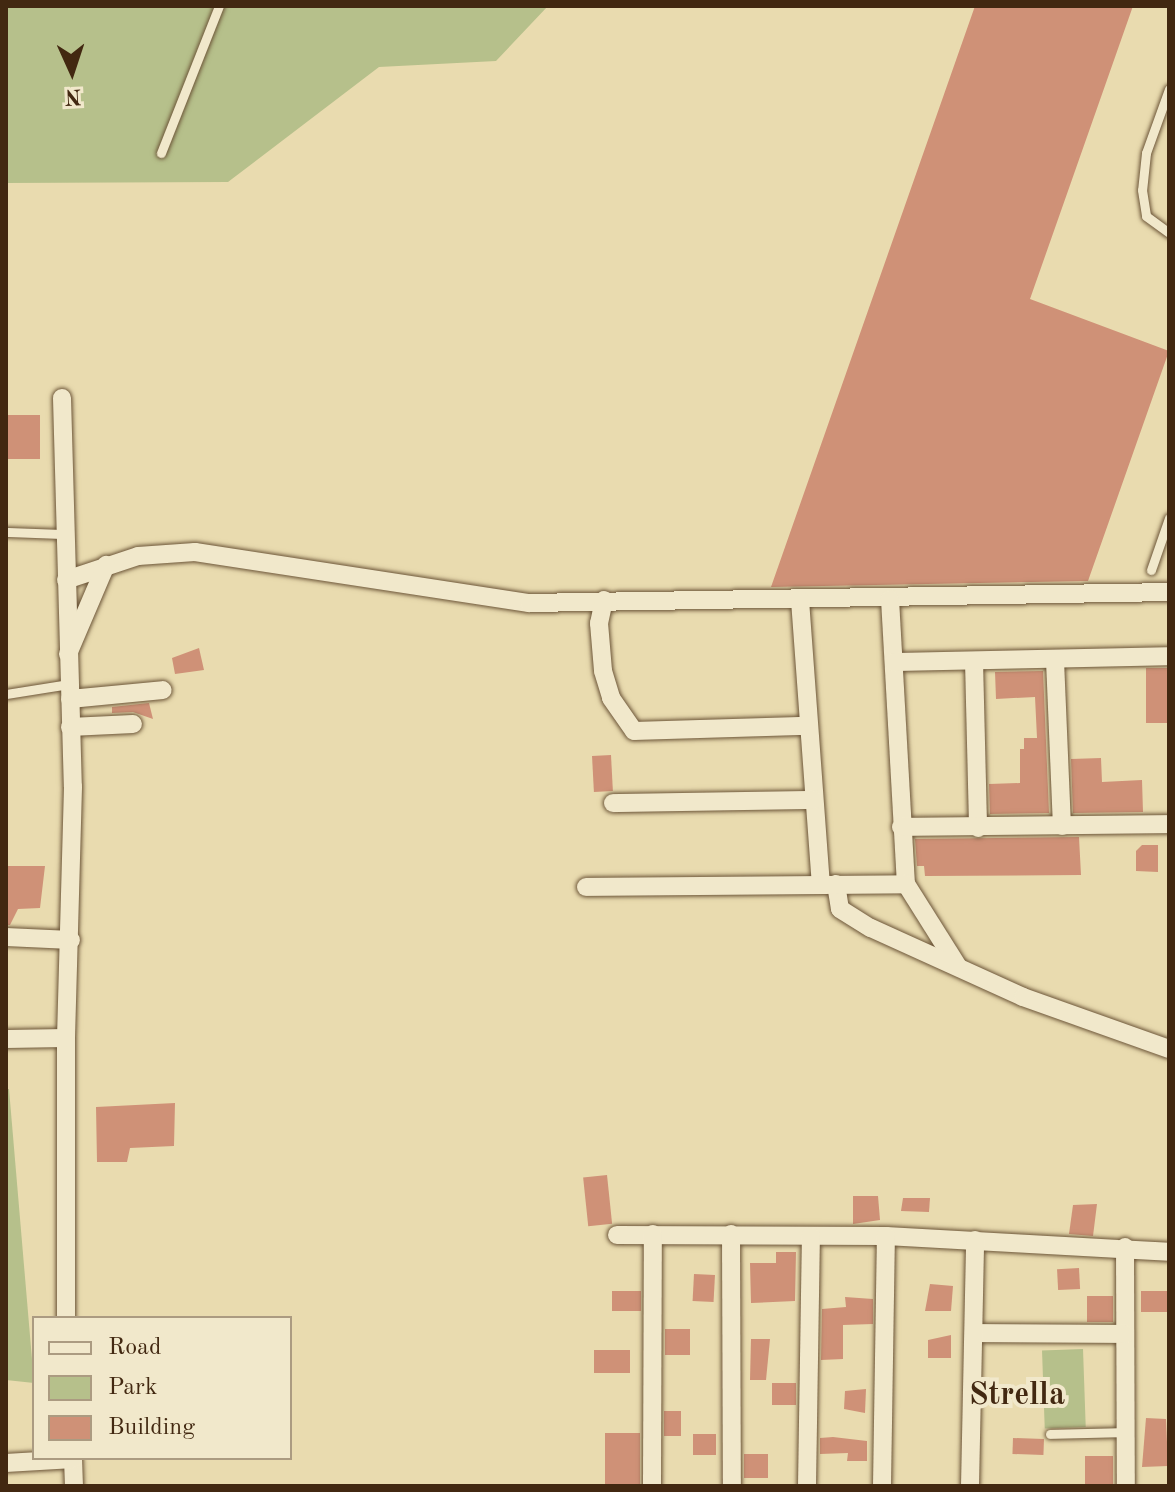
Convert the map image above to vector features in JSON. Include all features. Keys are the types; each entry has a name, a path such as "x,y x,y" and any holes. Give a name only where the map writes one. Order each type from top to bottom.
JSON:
{"street":[{"path":"62,398 70,691 71,940 66,1038 66,1316"},
{"path":"66,580 138,556 195,552 376,576 501,600 890,599 1169,592"},
{"path":"67,655 106,565"},
{"path":"890,599 906,884 957,965"},
{"path":"604,600 599,623 603,671 611,698 634,731 807,726"},
{"path":"800,600 814,800 829,884 844,913 1023,997 1169,1049"},
{"path":"894,662 1169,656"},
{"path":"1055,660 1062,826"},
{"path":"974,661 978,828"},
{"path":"70,691 163,690"},
{"path":"70,727 133,724"},
{"path":"613,803 814,800"},
{"path":"901,827 1169,824"},
{"path":"586,887 906,884"},
{"path":"6,937 71,940"},
{"path":"6,1039 66,1038"},
{"path":"652,1486 653,1234"},
{"path":"731,1234 732,1486"},
{"path":"617,1235 886,1236 1125,1247 1169,1252"},
{"path":"807,1486 811,1236"},
{"path":"882,1486 886,1236"},
{"path":"970,1486 975,1240"},
{"path":"1125,1247 1126,1486"},
{"path":"974,1333 1125,1334"},
{"path":"6,1463 46,1460"},
{"path":"73,1460 74,1486"}],"lane":[{"path":"161,153 219,6"},
{"path":"1169,89 1146,153 1142,190 1146,216 1169,233"},
{"path":"1151,570 1169,518"},
{"path":"6,532 64,534"},
{"path":"6,694 70,691"},
{"path":"1050,1434 1124,1432"}],"green space":[{"path":"6,6 548,6 496,61 379,67 228,182 6,183"},
{"path":"6,1089 9,1089 32,1383 6,1380"},
{"path":"1083,1349 1086,1427 1045,1428 1042,1350"}],"building":[{"path":"975,6 1133,6 1030,299 1169,351 1088,581 771,587"},
{"path":"6,415 40,415 40,459 6,459"},
{"path":"199,648 204,670 175,674 172,658"},
{"path":"1146,668 1169,668 1169,723 1146,723"},
{"path":"1043,671 1049,813 990,814 989,784 1020,783 1020,749 1024,749 1024,738 1037,738 1035,697 996,699 995,672"},
{"path":"149,703 153,719 133,712 112,713 112,707"},
{"path":"611,755 613,791 594,792 592,756"},
{"path":"1101,758 1102,782 1142,780 1143,812 1073,813 1071,759"},
{"path":"1079,837 1081,875 925,876 924,866 917,866 915,839"},
{"path":"1142,845 1158,845 1158,872 1136,871 1136,851"},
{"path":"6,866 45,866 40,908 18,909 10,925 6,925"},
{"path":"175,1103 174,1146 130,1148 127,1162 97,1162 96,1107"},
{"path":"607,1175 612,1224 588,1226 583,1178"},
{"path":"853,1196 878,1196 880,1220 853,1224"},
{"path":"903,1198 930,1198 929,1212 901,1211"},
{"path":"1097,1204 1093,1236 1069,1234 1073,1205"},
{"path":"776,1252 796,1252 795,1301 751,1303 750,1263 776,1263"},
{"path":"1079,1268 1080,1289 1058,1290 1057,1269"},
{"path":"694,1274 715,1275 714,1302 693,1301"},
{"path":"930,1284 953,1286 951,1311 925,1311"},
{"path":"612,1291 641,1291 641,1311 612,1311"},
{"path":"1141,1291 1169,1291 1169,1312 1141,1312"},
{"path":"1087,1296 1113,1296 1113,1322 1087,1322"},
{"path":"845,1297 873,1299 873,1324 843,1325 843,1359 821,1360 822,1309 846,1307"},
{"path":"665,1329 690,1329 690,1355 665,1355"},
{"path":"951,1335 951,1358 928,1358 928,1340"},
{"path":"751,1339 770,1339 766,1380 750,1380"},
{"path":"594,1350 630,1350 630,1373 594,1373"},
{"path":"772,1383 796,1383 796,1405 772,1405"},
{"path":"866,1389 865,1413 844,1409 845,1391"},
{"path":"664,1411 681,1411 681,1436 664,1436"},
{"path":"1146,1418 1166,1419 1168,1466 1142,1467"},
{"path":"605,1433 640,1433 640,1485 605,1485"},
{"path":"693,1434 716,1434 716,1455 693,1455"},
{"path":"820,1438 867,1441 867,1461 847,1461 848,1453 820,1454"},
{"path":"1013,1438 1044,1439 1043,1455 1012,1454"},
{"path":"744,1454 768,1454 768,1478 744,1478"},
{"path":"1085,1456 1113,1456 1113,1486 1085,1486"}],"district":[{"name":"Strella","path":"1017,1396"}]}
